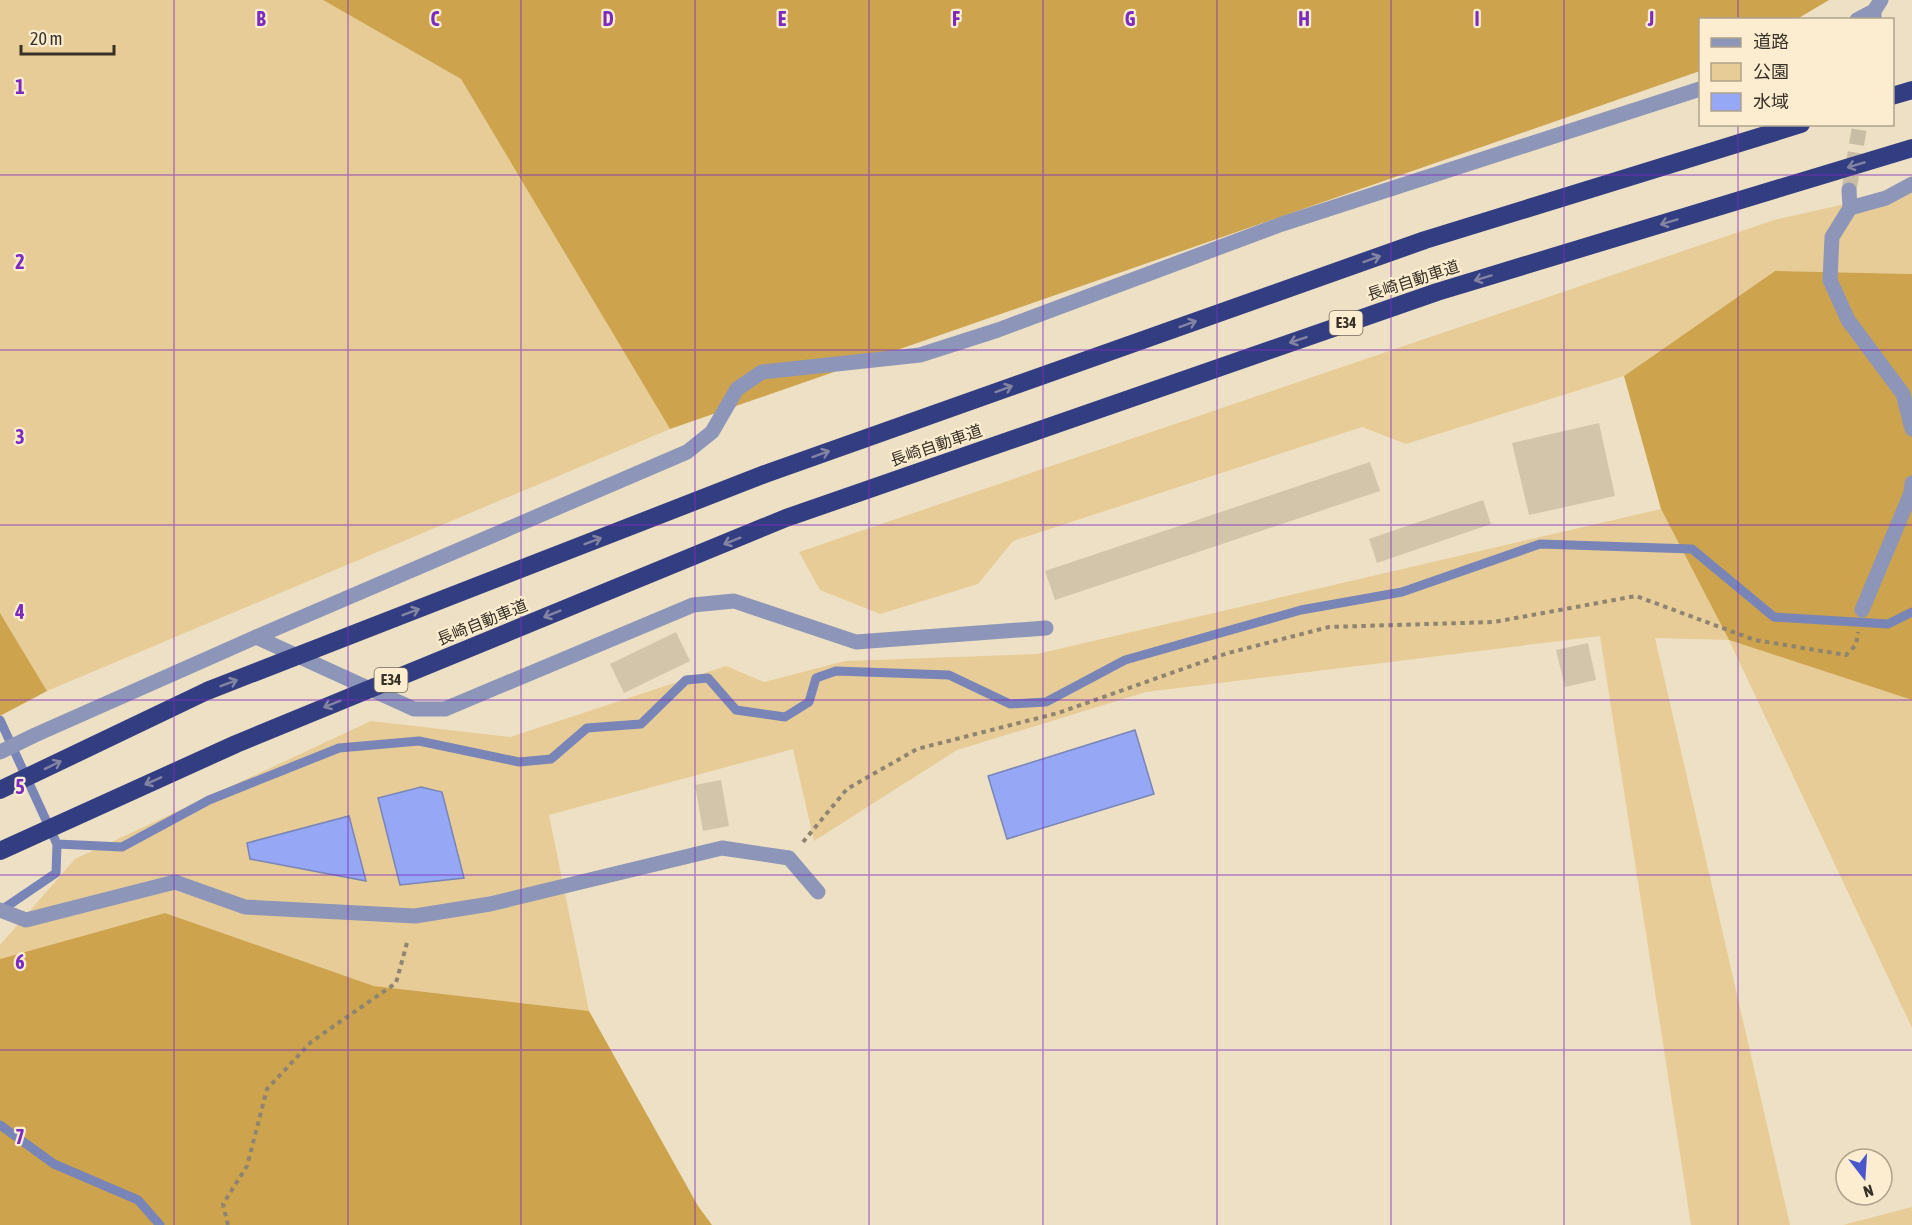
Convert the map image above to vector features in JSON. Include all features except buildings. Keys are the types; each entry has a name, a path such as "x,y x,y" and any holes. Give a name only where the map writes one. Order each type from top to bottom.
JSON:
{"highway":[{"path":"1894,96 1912,90"},
{"name":"長崎自動車道","path":"0,790 207,691 765,474 1425,240 1795,126"},
{"name":"長崎自動車道","path":"0,851 236,744 786,519 1437,292 1912,148"}],"street":[{"path":"1861,18 1876,10"},
{"path":"0,752 256,637 687,452 712,432 737,389 762,372 920,355 998,330 1282,224 1699,90"},
{"path":"1850,208 1886,198 1912,184"},
{"path":"1849,190 1850,208 1832,237 1830,280 1848,320 1903,394 1912,429"},
{"path":"1862,610 1911,493 1912,483"},
{"path":"256,637 414,709 445,709 693,605 734,601 856,642 1046,628"},
{"path":"0,910 26,920 175,882 245,907 415,916 490,904 722,848 789,858 818,891"}],"path":[{"path":"789,858 847,789 917,749 1058,713 1228,653 1329,627 1494,622 1636,596 1755,640 1846,655 1856,645"},
{"path":"228,1225 223,1204 247,1166 267,1089 311,1042 396,984 415,916"}],"green space":[{"path":"0,0 323,0 461,79 670,429 47,691 0,613"},
{"path":"1912,189 1912,274 1775,271 1624,376 1406,444 1362,427 1013,541 978,584 880,614 820,590 799,552 1774,220"},
{"path":"1661,509 1729,640 1655,638 1790,1225 1691,1225 1600,636 1146,692 957,750 814,841 793,749 549,815 589,1011 374,986 165,913 0,959 0,945 75,859 371,721 510,737 726,666 764,682 845,661 1037,654"},
{"path":"1729,640 1912,700 1912,1028"},
{"path":"1912,1207 1912,1225 1843,1225"}],"shaded area":[{"path":"323,0 1829,0 1799,18 1699,18 1699,71 670,429 461,79"},
{"path":"1775,271 1912,274 1912,700 1729,640 1661,509 1624,376"},
{"path":"0,613 47,691 0,716"},
{"path":"165,913 374,986 589,1011 698,1206 712,1225 0,1225 0,959"}],"water":[{"path":"1135,730 1154,794 1007,839 988,776"},
{"path":"421,787 442,792 464,878 400,885 378,798"},
{"path":"349,816 366,881 250,859 247,843"}],"waterway":[{"path":"57,844 122,847 209,800 339,748 419,741 519,762 551,759 587,728 641,724 686,680 708,678 736,710 785,717 809,702 816,678 836,671 949,675 1010,704 1046,702 1125,660 1301,610 1402,592 1540,544 1692,549 1774,617 1888,624 1912,612"},
{"path":"0,720 57,844 56,873 0,911"},
{"path":"0,1125 54,1164 138,1200 160,1225"}],"tunnel":[{"path":"1849,190 1860,126"}]}
